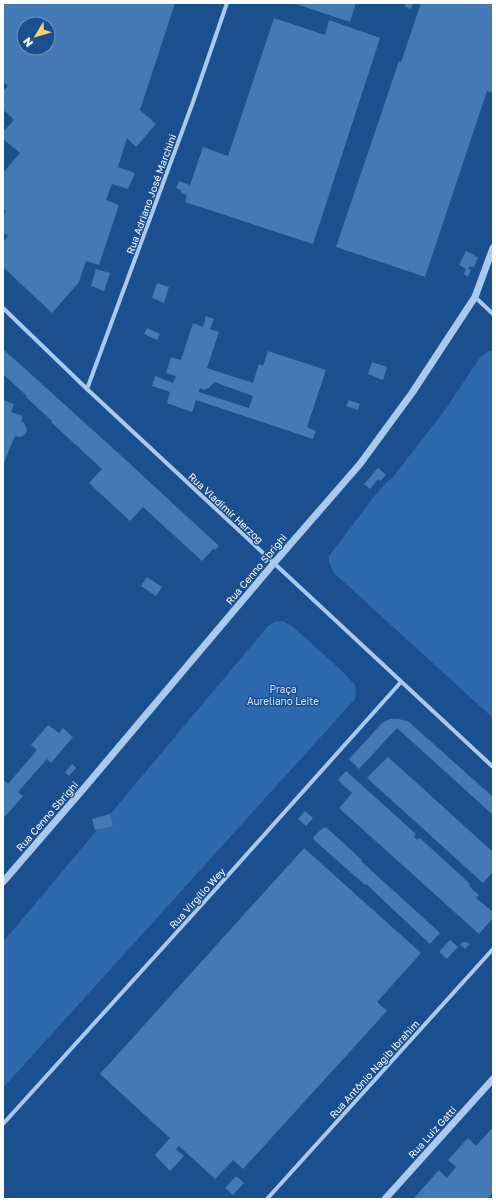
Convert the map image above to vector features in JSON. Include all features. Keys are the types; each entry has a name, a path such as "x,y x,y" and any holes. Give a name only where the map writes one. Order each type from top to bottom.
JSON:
{"street":[{"name":"Rua Adriano José Marchini","path":"87,389 191,110 227,3"},
{"name":"Rua Cenno Sbrighi","path":"3,882 360,464 412,393 475,298 493,248"},
{"path":"475,298 493,314"},
{"name":"Rua Vladimir Herzog","path":"3,308 87,389 493,767"},
{"name":"Rua Virgílio Wey","path":"3,1124 401,682"},
{"name":"Rua Antônio Nagib Ibrahim","path":"267,1199 493,949"},
{"name":"Rua Luiz Gatti","path":"385,1199 493,1079"}],"green space":[{"path":"489,351 493,351 493,718 334,573 329,562 329,556 376,494 393,477 445,410 481,356"},
{"name":"Praça Aureliano Leite","path":"282,621 292,626 342,671 355,685 355,699 3,1088 3,942 268,626 275,622"}],"building":[{"path":"3,3 175,3 140,110 156,124 136,147 127,138 118,167 135,173 128,189 112,184 106,200 119,205 99,265 86,261 79,282 52,313 3,267 3,242 8,236 3,232 3,215 6,211 3,209 3,173 20,153 3,139 3,132 14,120 3,109 3,91 8,86 3,81"},
{"path":"293,3 356,3 350,22"},
{"path":"406,3 413,3 411,9 405,7"},
{"path":"421,3 493,3 493,93 487,91 425,277 336,247 399,61 401,62"},
{"path":"274,18 325,35 329,20 380,38 313,244 185,202 187,195 181,193 181,190 176,188 179,181 190,185 203,147 228,156"},
{"path":"466,251 478,258 474,267 470,266 468,269 471,270 468,277 464,274 466,269 459,265"},
{"path":"96,269 110,273 104,291 91,286"},
{"path":"157,283 169,287 164,303 152,298"},
{"path":"206,316 214,319 210,329 219,332 207,368 253,383 259,364 263,366 268,351 326,370 307,427 316,431 313,439 196,400 192,412 167,403 170,392 152,386 155,376 173,383 176,376 166,373 171,357 181,360 193,323 203,327","holes":["214,382 253,396 249,408 199,392 200,388 204,390 209,388"]},
{"path":"147,328 160,334 157,340 144,334"},
{"path":"3,349 219,546 215,550 213,549 202,561 143,507 130,521 89,483 102,469 51,422 52,421 3,374"},
{"path":"372,362 387,367 383,380 368,374"},
{"path":"3,400 14,404 11,412 23,416 21,421 27,429 23,436 15,436 3,465"},
{"path":"349,400 360,404 358,410 346,406"},
{"path":"378,468 386,475 380,481 378,479 370,489 364,484"},
{"path":"147,577 162,587 156,596 141,586"},
{"path":"390,719 399,719 409,722 493,797 493,815 397,728 359,769 349,759 382,723"},
{"path":"48,725 59,733 63,728 73,737 51,763 47,759 18,792 23,796 3,819 3,779 8,784 37,750 31,745"},
{"path":"388,757 493,852 493,872 483,883 367,778"},
{"path":"72,764 76,768 69,776 65,772"},
{"path":"346,771 416,834 414,837 417,840 419,838 421,839 470,884 469,886 479,895 476,898 493,912 493,918 479,934 339,808 352,793 338,780"},
{"path":"305,811 313,818 306,826 298,819"},
{"path":"110,814 113,826 95,830 92,819"},
{"path":"324,827 327,828 440,933 430,944 366,884 365,885 314,840 313,837"},
{"path":"304,848 421,953 377,1002 387,1011 243,1169 233,1160 215,1179 179,1146 176,1149 184,1156 170,1171 155,1155 170,1138 100,1074"},
{"path":"450,940 458,947 447,959 439,952"},
{"path":"463,942 470,944 465,949 460,944"},
{"path":"493,1127 493,1193 487,1199 413,1199 439,1170 447,1178 456,1167 448,1160 468,1138 476,1146"},
{"path":"236,1176 244,1183 233,1195 225,1188"}]}
